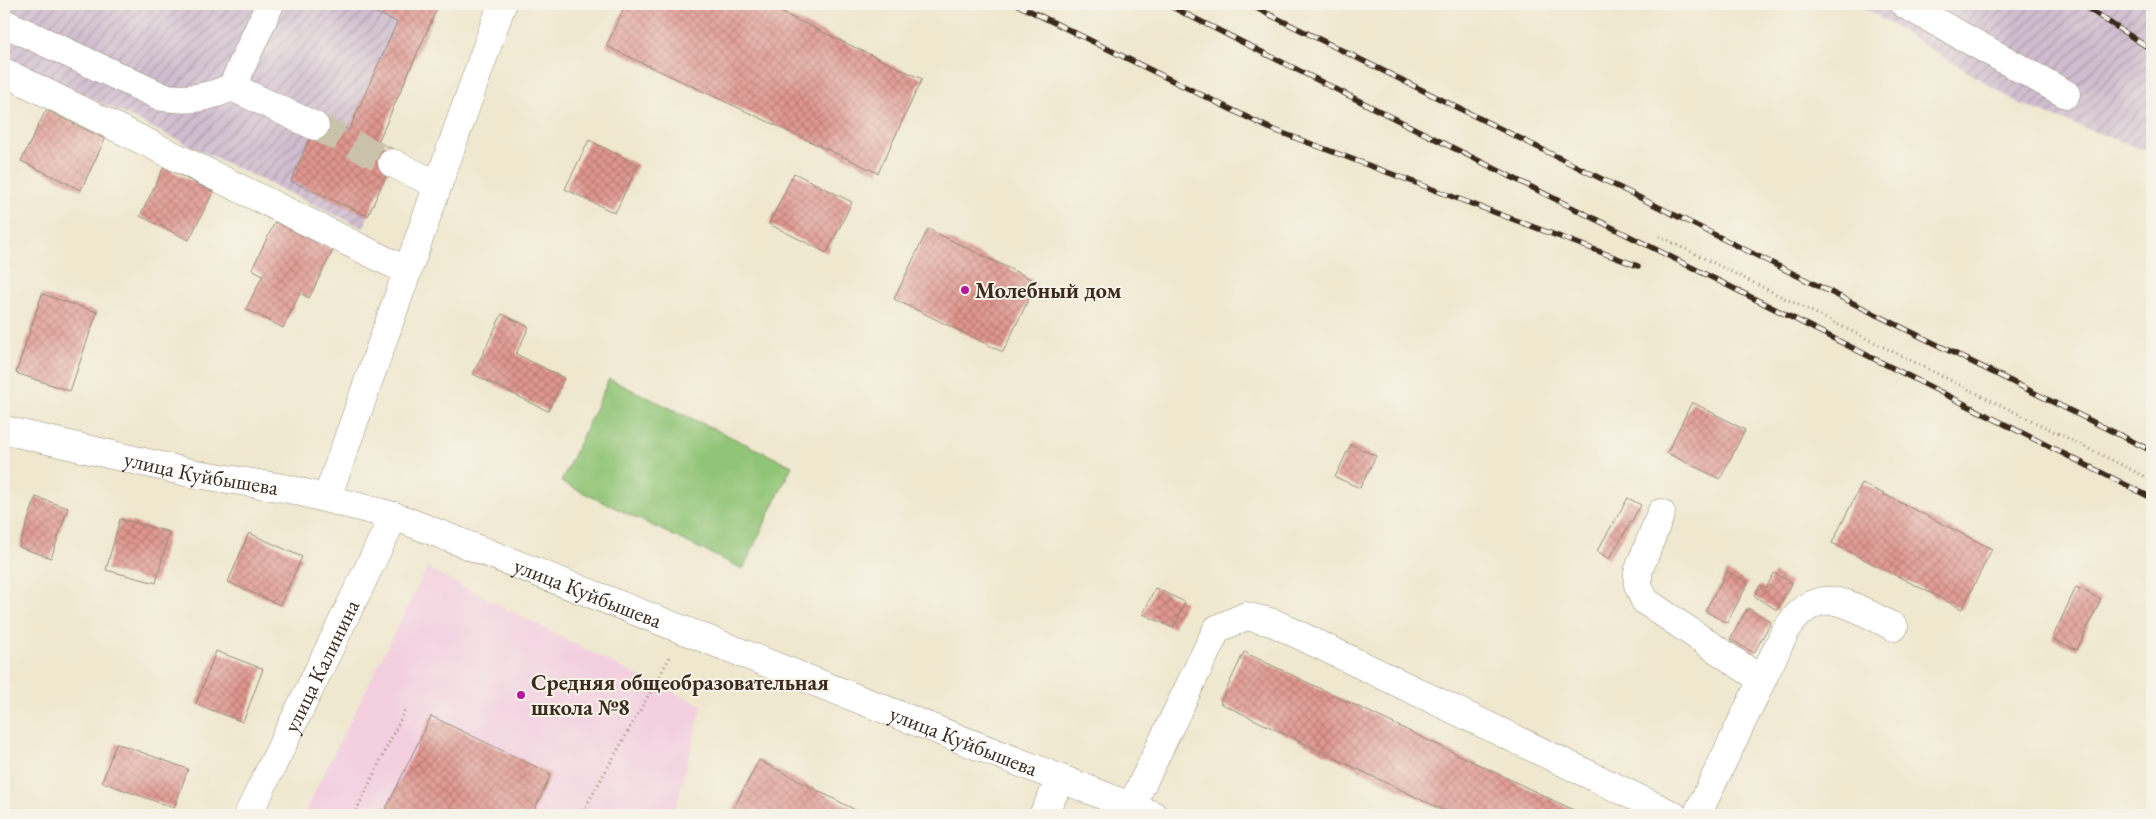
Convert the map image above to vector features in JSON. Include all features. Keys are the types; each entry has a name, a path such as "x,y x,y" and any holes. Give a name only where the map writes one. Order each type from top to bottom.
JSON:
{"street":[{"path":"4,23 162,97 187,100 214,96 232,87 270,4"},
{"path":"327,498 502,4"},
{"path":"1904,4 2066,94"},
{"path":"4,72 407,271"},
{"path":"232,87 315,126"},
{"path":"392,163 438,184"},
{"name":"улица Куйбышева","path":"4,430 191,473 327,498 394,516 1142,811"},
{"path":"1661,513 1638,572 1638,585 1645,602 1762,680"},
{"name":"улица Калинина","path":"248,815 394,516"},
{"path":"1697,815 1762,680 1798,612 1814,602 1839,600 1894,627"},
{"path":"1142,811 1217,629 1246,616 1274,622 1673,815"},
{"path":"1044,815 1061,779"}],"path":[{"path":"1659,236 2152,480"},
{"path":"581,815 655,686 684,630"},
{"path":"354,815 405,710"}],"shaded area":[{"path":"4,4 439,4 378,142 397,151 363,228 4,57"},
{"path":"1858,4 2152,4 2152,153 2020,104"},
{"name":"Средняя общеобразовательная школа №8","path":"427,568 655,685 702,705 674,815 303,815"}],"green space":[{"path":"609,379 792,466 743,569 561,482"}],"building":[{"path":"356,4 439,4 378,142 397,151 368,216 291,181 319,117 349,130 397,22"},
{"path":"626,4 763,4 922,79 878,173 606,46"},
{"path":"46,110 105,139 81,190 21,161"},
{"path":"589,140 638,165 615,213 565,189"},
{"path":"164,167 213,192 189,240 140,216"},
{"path":"794,173 852,202 827,253 769,224"},
{"path":"275,222 333,250 309,298 300,293 283,328 246,309 263,275 252,269"},
{"name":"Молебный дом","path":"928,229 1037,282 1003,352 894,299"},
{"path":"42,294 97,312 70,391 16,373"},
{"path":"502,314 529,327 516,354 564,378 548,411 473,374"},
{"path":"1692,402 1745,430 1720,479 1667,453"},
{"path":"1351,444 1376,456 1360,488 1335,477"},
{"path":"1862,483 1992,549 1962,609 1832,543"},
{"path":"36,497 68,508 51,558 19,547"},
{"path":"1628,498 1641,505 1609,559 1597,551"},
{"path":"120,519 169,532 156,583 106,570"},
{"path":"249,533 302,557 280,605 228,582"},
{"path":"1727,571 1748,583 1727,623 1705,611"},
{"path":"1774,573 1792,583 1777,610 1754,596 1760,585 1766,588"},
{"path":"2076,587 2101,599 2077,650 2052,639"},
{"path":"1155,588 1185,602 1173,628 1143,614"},
{"path":"1748,608 1771,622 1754,653 1730,639"},
{"path":"216,651 263,669 243,722 196,704"},
{"path":"1244,652 1584,815 1453,815 1220,703"},
{"path":"431,716 551,774 532,815 383,815"},
{"path":"116,743 188,769 174,808 102,782"},
{"path":"759,760 865,815 730,815"}],"tunnel":[{"path":"315,126 392,163"}],"railway":[{"path":"1016,4 1269,128 1638,266"},
{"path":"1166,4 2152,498"},
{"path":"1248,4 2152,451"},
{"path":"2081,4 2152,50"}],"place":[{"name":"Молебный дом","path":"965,290"},
{"name":"Средняя общеобразовательная школа №8","path":"521,695"}]}
